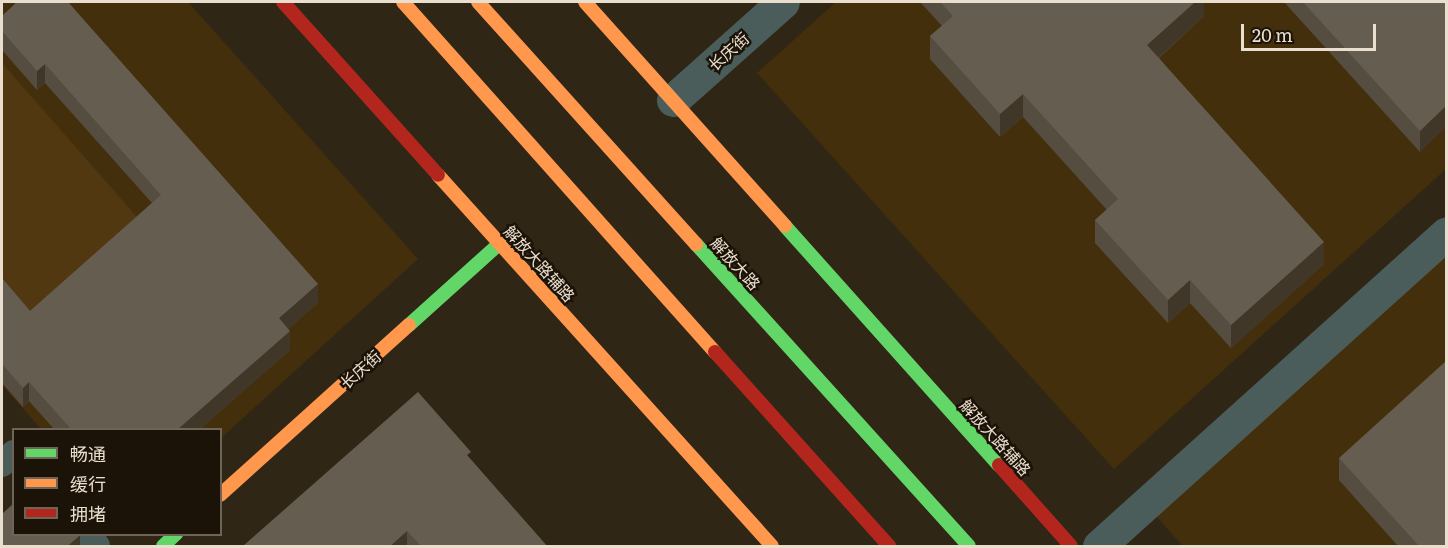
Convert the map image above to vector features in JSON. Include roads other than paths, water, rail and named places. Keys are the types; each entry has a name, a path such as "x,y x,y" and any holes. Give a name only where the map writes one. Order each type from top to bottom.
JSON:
{"street":[{"name":"解放大路辅路","path":"283,2 772,546"},
{"path":"403,2 889,546"},
{"name":"解放大路","path":"478,2 969,546"},
{"name":"解放大路辅路","path":"585,2 1071,546"},
{"name":"长庆街","path":"674,100 783,2"},
{"path":"1100,546 1446,234"},
{"name":"长庆街","path":"222,493 500,243"}]}
